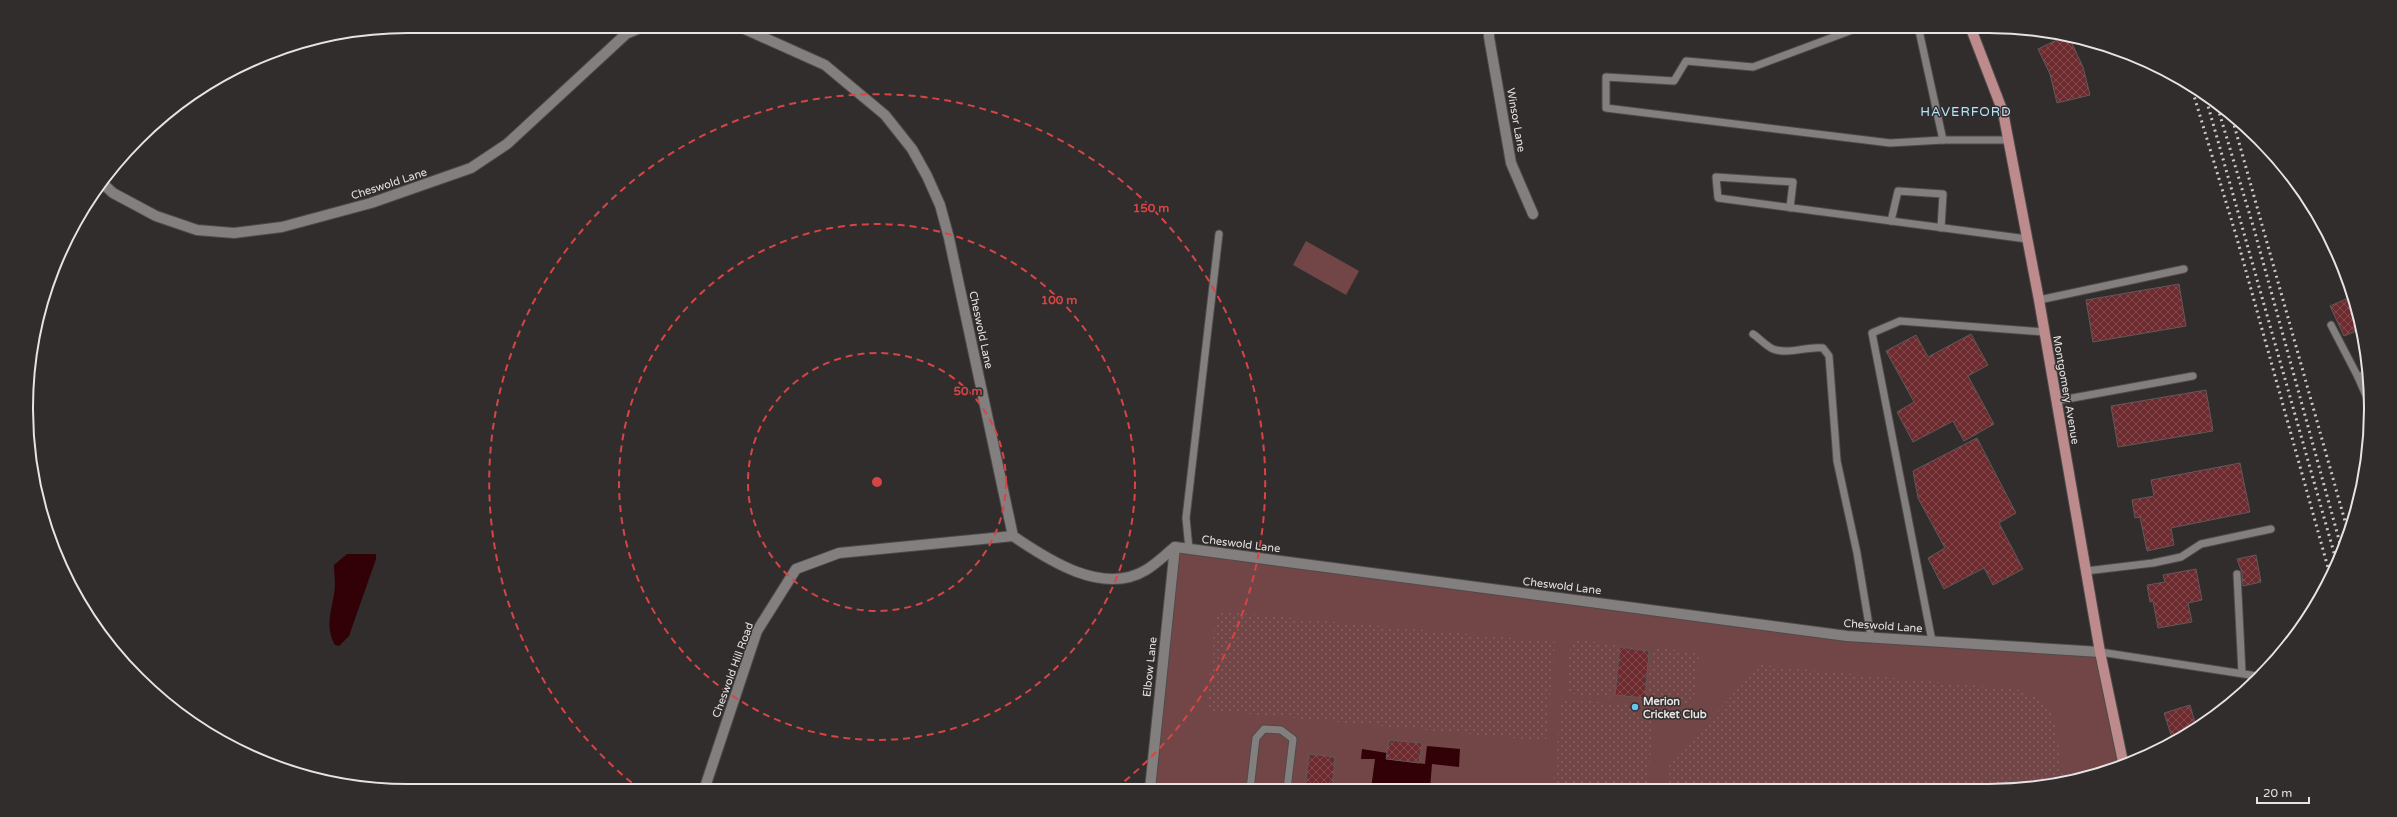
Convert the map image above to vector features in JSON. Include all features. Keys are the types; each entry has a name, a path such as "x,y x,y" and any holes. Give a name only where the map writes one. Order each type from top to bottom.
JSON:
{"main road":[{"name":"Montgomery Avenue","path":"1973,33 2003,112 2039,300 2100,652 2122,759"}],"street":[{"name":"Cheswold Lane","path":"106,187 113,193 156,216 197,230 234,234 282,227 371,203 471,168 507,144 628,33"},
{"name":"Cheswold Lane","path":"753,33 824,65 852,86 885,116 912,149 927,176 940,205 949,238 1013,536"},
{"name":"Winsor Lane","path":"1489,33 1511,163 1533,214"},
{"path":"1013,536 1063,568 1118,580 1145,571 1175,547"},
{"name":"Cheswold Hill Road","path":"706,784 757,631 796,569 839,553 1013,536"},
{"name":"Cheswold Lane","path":"1175,547 1847,636 2100,652"},
{"name":"Elbow Lane","path":"1151,784 1175,547"}],"lane":[{"path":"1844,33 1753,67 1686,61 1674,81 1606,77 1606,108 1890,142 2008,140"},
{"path":"1920,33 1943,140"},
{"path":"1790,208 1793,182 1716,177 1718,198 1790,208 2027,239"},
{"path":"1891,221 1898,192 1943,194 1941,228"},
{"path":"1189,549 1186,518 1219,234"},
{"path":"2039,300 2184,269"},
{"path":"1932,641 1872,333 1900,321 2044,332"},
{"path":"2331,325 2363,389"},
{"path":"1753,334 1773,349 1790,351 1812,347 1823,348 1829,356 1837,461 1857,553 1871,637"},
{"path":"2358,377 2362,375"},
{"path":"2056,401 2193,376"},
{"path":"2086,571 2153,563 2181,557 2201,544 2271,529"},
{"path":"2237,574 2242,673"},
{"path":"2100,652 2242,673 2252,676"},
{"path":"1251,784 1256,738 1264,729 1281,730 1293,739 1288,784"}],"shaded area":[{"path":"1306,241 1359,271 1346,295 1293,265"},
{"name":"Merion Cricket Club","path":"1175,547 1847,636 2100,652 2121,759 2062,777 2038,781 1988,784 1151,784"},
{"path":"347,554 376,554 376,559 349,636 339,646 335,645 329,626 335,587 334,565"},
{"path":"1216,611 1555,642 1546,741 1207,710"},
{"path":"1571,639 1619,645 1613,698 1566,693"},
{"path":"1652,647 1699,653 1693,706 1646,700"},
{"path":"1761,665 2020,690 2033,696 2045,705 2051,712 2057,735 2063,777 2038,781 1988,784 1667,784 1669,762"},
{"path":"1562,698 1655,708 1647,784 1553,784"},
{"path":"1427,746 1460,749 1459,767 1432,764 1430,784 1372,784 1375,759 1361,759 1362,749 1387,753 1387,759 1425,764"}],"building":[{"path":"2058,39 2072,42 2083,67 2090,95 2057,103 2050,74 2038,49"},
{"path":"2179,284 2186,326 2093,342 2086,300"},
{"path":"2347,299 2356,331 2344,336 2330,306"},
{"path":"1971,334 1988,365 1968,376 1994,424 1964,441 1953,421 1913,442 1897,412 1914,402 1886,351 1916,335 1928,357"},
{"path":"2206,390 2213,431 2118,447 2111,406"},
{"path":"1977,438 2016,513 1999,523 2023,569 1993,585 1984,568 1944,589 1928,558 1945,548 1918,498 1913,471"},
{"path":"2240,463 2250,512 2171,528 2174,545 2147,551 2140,517 2135,518 2132,500 2154,496 2151,480"},
{"path":"2256,555 2261,582 2243,586 2242,573 2237,559"},
{"path":"2196,569 2202,600 2188,603 2192,622 2158,628 2153,601 2150,602 2147,585 2165,582 2163,575"},
{"path":"1620,647 1649,651 1645,698 1615,695"},
{"path":"2190,705 2195,722 2172,736 2164,713"},
{"path":"1389,740 1422,743 1419,763 1386,759"},
{"path":"1309,754 1335,757 1332,784 1306,784"}],"railway":[{"path":"2193,94 2236,235 2328,568"},
{"path":"2208,104 2334,554"},
{"path":"2219,113 2254,229 2339,541"},
{"path":"2234,124 2346,524"}],"place":[{"name":"Merion Cricket Club","path":"1635,707"}],"district":[{"name":"HAVERFORD","path":"1966,112"}]}
